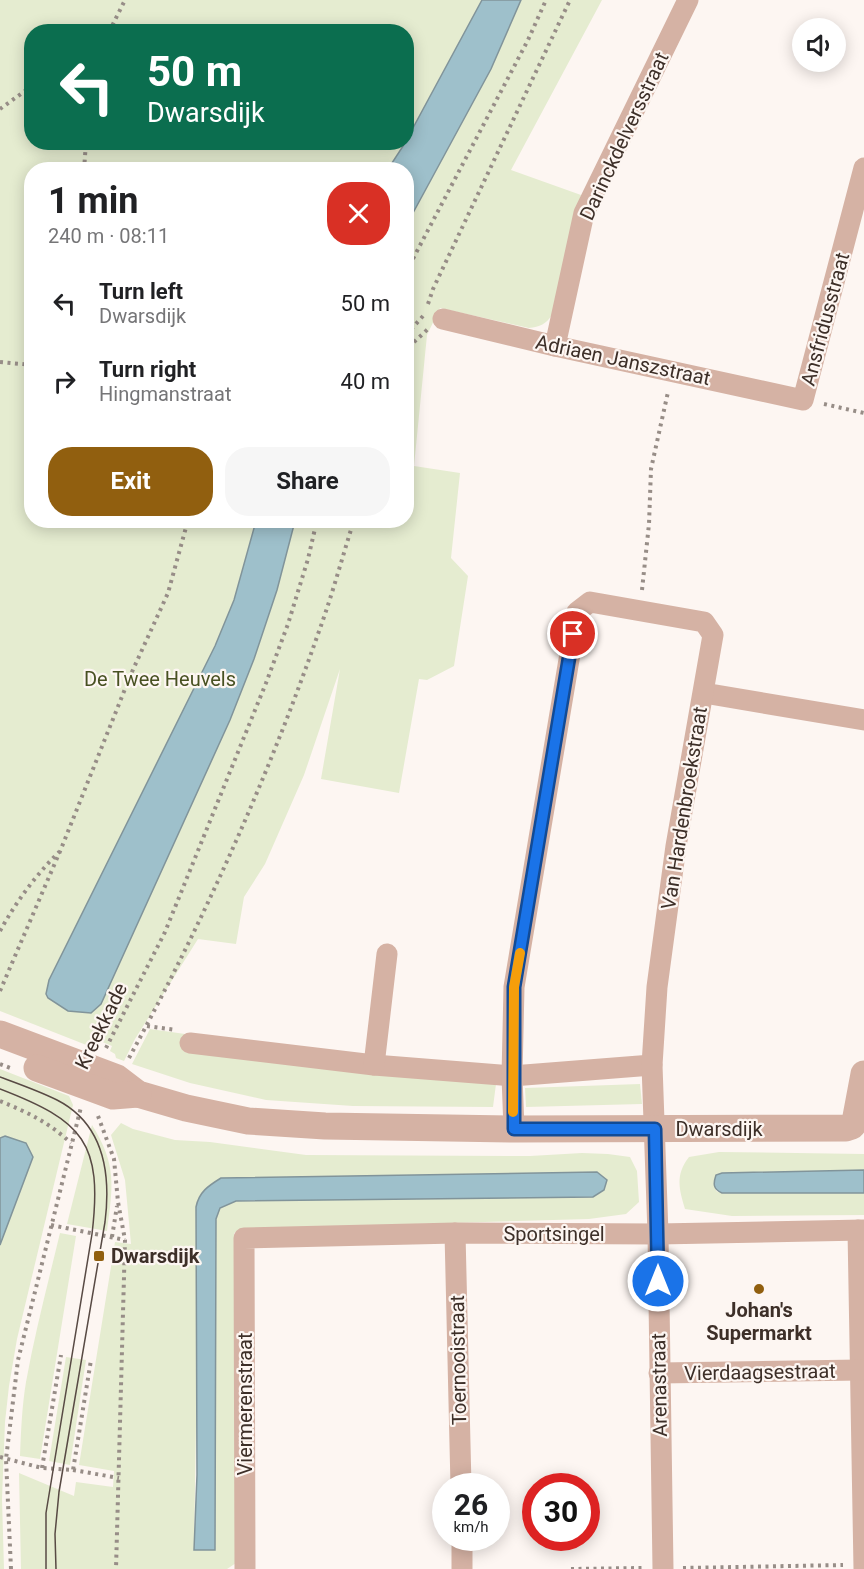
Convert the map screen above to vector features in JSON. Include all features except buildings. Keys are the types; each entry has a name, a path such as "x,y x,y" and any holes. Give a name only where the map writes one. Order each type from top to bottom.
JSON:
{"street":[{"name":"Darinckdelversstraat","path":"555,346 584,213 688,0"},
{"name":"Ansfridusstraat","path":"803,400 860,202 864,168"},
{"name":"Adriaen Janszstraat","path":"434,317 803,400"},
{"name":"Van Hardenbroekstraat","path":"512,1076 514,987 577,612 590,602 704,622 713,635 676,846 657,987 652,1065 655,1129"},
{"path":"704,693 864,720"},
{"path":"374,1065 387,954"},
{"name":"Dwarsdijk","path":"0,1034 98,1081"},
{"path":"190,1042 374,1065 512,1076 652,1065"},
{"name":"Dwarsdijk","path":"0,1053 98,1081 117,1078 138,1094 186,1108 248,1121 325,1126 514,1129 846,1128 855,1122 864,1074"},
{"path":"512,1076 514,1129"},
{"name":"Arenastraat","path":"655,1129 663,1568"},
{"path":"861,1230 864,1567"},
{"name":"Sportsingel","path":"244,1238 455,1233 658,1234 861,1230"},
{"name":"Toernooistraat","path":"455,1233 461,1473"},
{"name":"Viermerenstraat","path":"244,1238 245,1569"},
{"name":"Vierdaagsestraat","path":"659,1373 861,1371"},
{"path":"462,1551 462,1569"}],"path":[{"path":"113,24 125,0"},
{"path":"414,257 528,40 546,0"},
{"path":"427,306 570,0"},
{"path":"0,109 24,92"},
{"path":"414,330 434,317"},
{"path":"414,342 434,317"},
{"path":"0,362 24,364"},
{"path":"640,610 649,524 651,469 672,371"},
{"path":"803,400 864,413"},
{"path":"0,991 61,849 131,674 168,593 186,528"},
{"name":"Kreekkade","path":"11,1569 6,1459 18,1360 72,1143 165,932 266,683 309,559 315,528"},
{"path":"116,1569 125,1239 118,1202 114,1159 98,1116 98,1081 112,1066 126,1064 217,882 252,805 318,633 351,528"},
{"path":"0,931 38,874 61,849"},
{"path":"147,1026 163,1029"},
{"path":"0,1101 34,1115 52,1126 72,1143"},
{"path":"112,1237 118,1202"},
{"path":"51,1225 125,1239"},
{"path":"42,1468 61,1355"},
{"path":"73,1470 91,1360"},
{"path":"0,1457 42,1468 73,1470 118,1478"},
{"path":"571,1569 864,1567"}],"green space":[{"name":"De Twee Heuvels","path":"0,0 602,0 511,170 581,195 552,315 542,324 529,328 440,308 427,335 414,466 460,473 451,558 468,576 454,666 427,680 419,679 399,793 321,779 340,669 304,775 265,864 244,897 236,944 198,939 135,1039 124,1061 116,1058 115,1054 110,1051 112,1046 100,1041 94,1048 0,1011"},
{"path":"150,1029 185,1034 184,1052 496,1084 493,1107 353,1106 266,1100 190,1083 132,1064"},
{"path":"0,1069 69,1096 73,1105 17,1339 9,1386 2,1499 4,1569 0,1569 0,1245 33,1157 5,1136 0,1138"},
{"path":"640,1084 642,1104 526,1107 525,1088"},
{"path":"121,1123 133,1129 175,1140 210,1142 306,1155 608,1154 630,1157 637,1171 639,1202 626,1214 589,1219 247,1229 234,1233 236,1563 227,1569 21,1569 19,1473 74,1496 76,1482 113,1487 114,1471 79,1465 115,1242 131,1244 125,1180 111,1135","holes":["597,1172 593,1197 236,1201 220,1208 216,1219 216,1346 194,1550 196,1267 221,1178"]},
{"path":"92,1125 106,1152 111,1176 111,1201 107,1231 67,1224"},
{"path":"719,1152 864,1154 864,1170 722,1173 716,1191 722,1193 864,1193 864,1215 732,1216 685,1209 681,1195 680,1176 689,1157"},
{"path":"60,1233 76,1236 40,1459 20,1456 23,1409 33,1345"},
{"path":"66,1357 86,1360 70,1465 49,1461"}],"water":[{"path":"482,0 521,0 491,69 414,211 414,162 393,162 401,150 414,150 414,126"},
{"path":"254,528 293,528 277,590 254,659 230,720 101,1004 91,1013 68,1011 48,998 46,994 49,980 215,646 234,600"},
{"path":"5,1136 26,1143 33,1157 0,1245 0,1138"},
{"path":"864,1170 864,1193 722,1193 715,1188 714,1184 716,1175 722,1173"},
{"path":"597,1172 607,1180 604,1190 593,1197 236,1201 220,1208 216,1219 215,1550 194,1550 197,1475 196,1207 199,1197 205,1190 221,1178"}],"tram line":[{"path":"0,1077 57,1100 73,1110 85,1122 101,1152 107,1186 105,1222 59,1492 55,1534 56,1569"},
{"path":"0,1089 51,1112 68,1125 81,1139 90,1156 94,1177 95,1203 92,1234 46,1513 46,1569"}],"slow traffic":[{"path":"513,1112 514,987 520,953"}],"place":[{"name":"Dwarsdijk","path":"99,1256"},
{"name":"Johan's Supermarkt","path":"759,1289"}],"route":[{"path":"573,634 514,987 512,1076 514,1129 655,1129 658,1281"}]}
